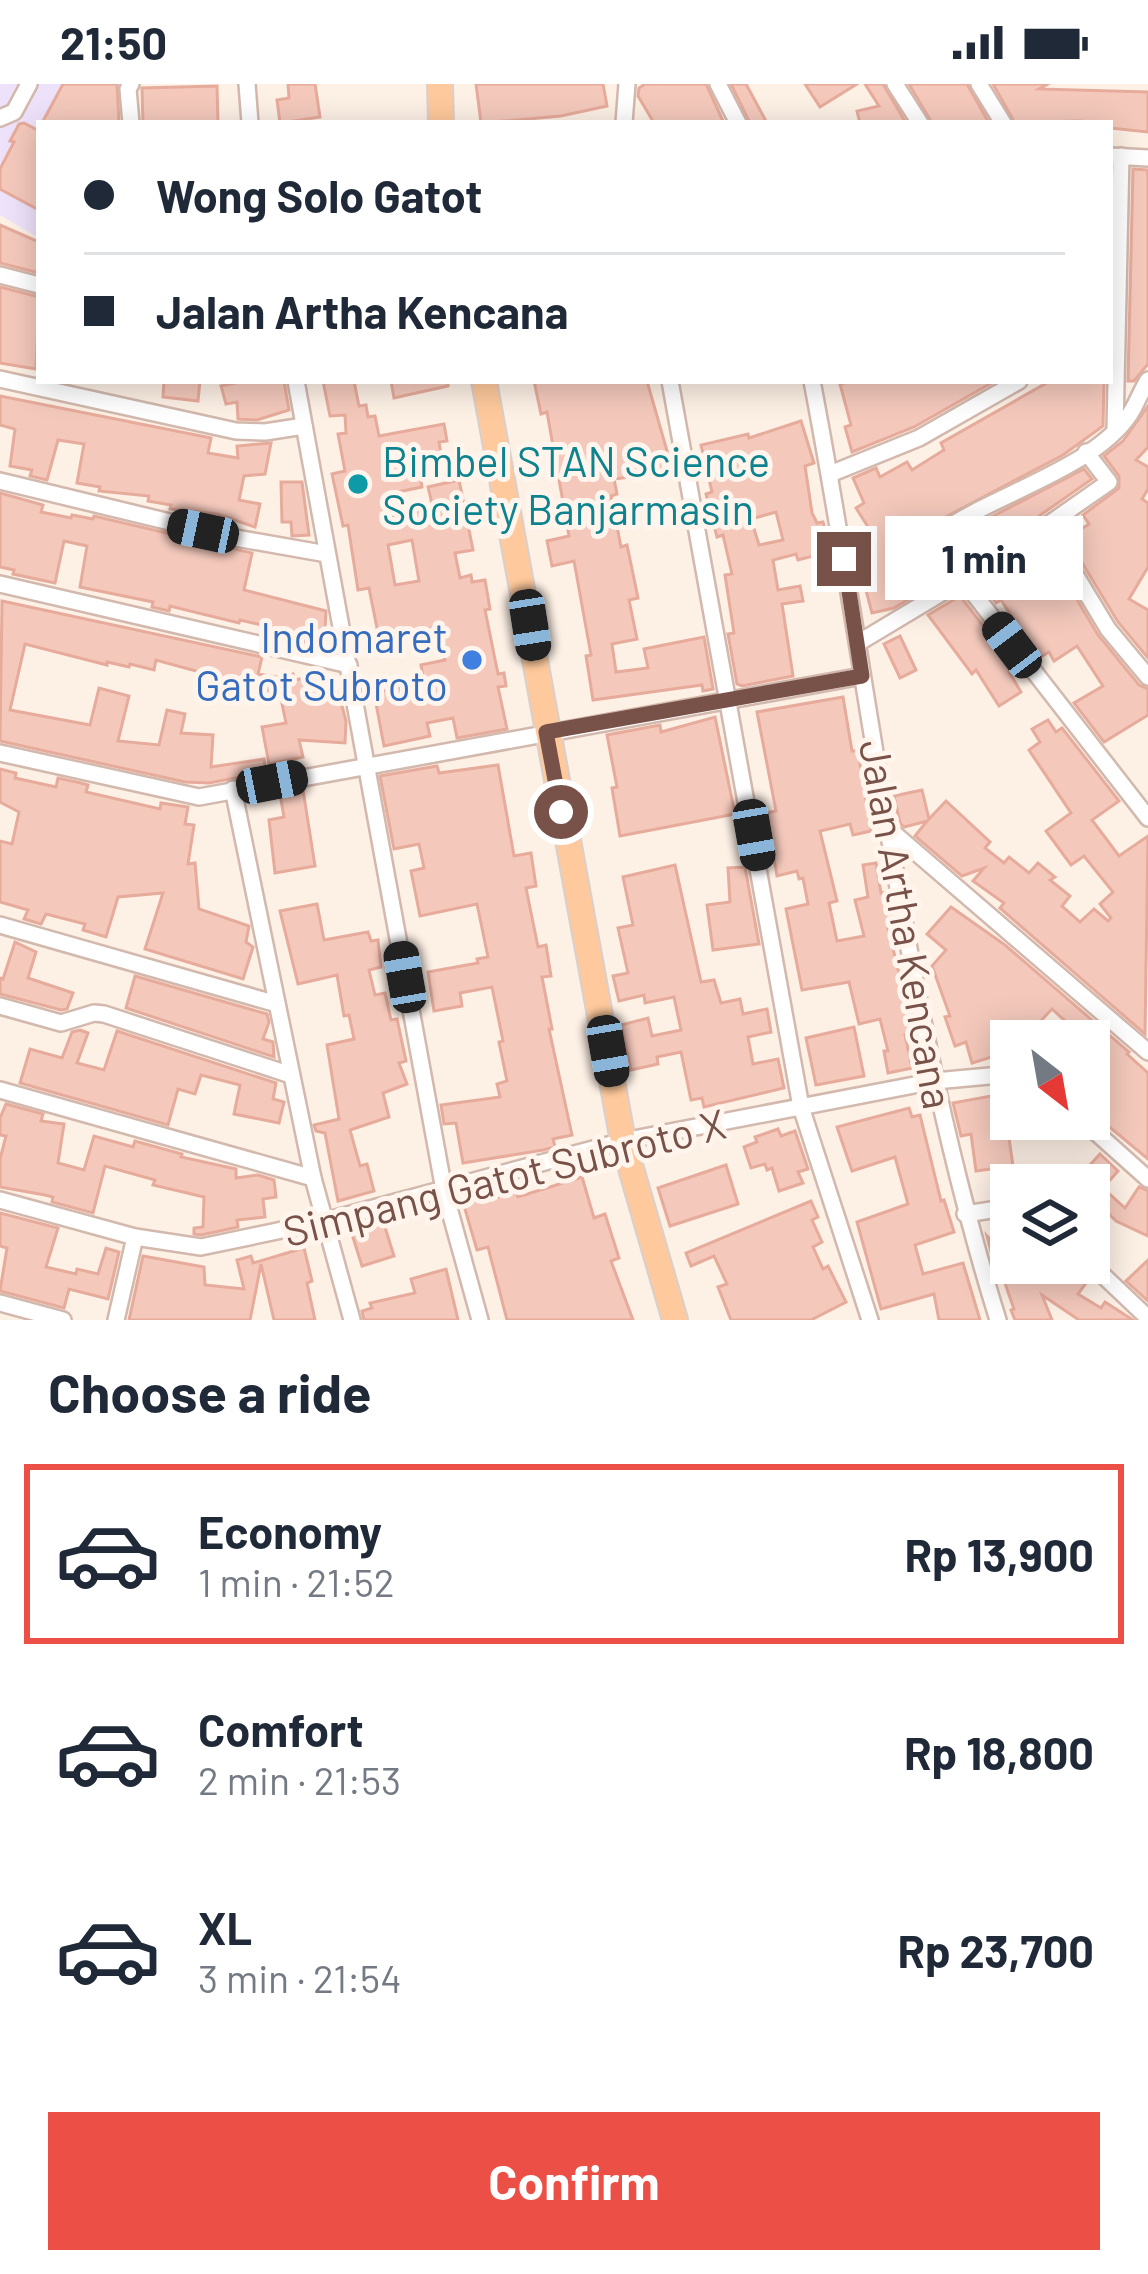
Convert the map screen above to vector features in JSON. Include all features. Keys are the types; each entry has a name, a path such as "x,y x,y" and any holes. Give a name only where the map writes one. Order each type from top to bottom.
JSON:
{"main road":[{"path":"440,84 441,120"},
{"path":"485,384 622,1141 674,1320"}],"street":[{"path":"0,118 14,112 28,84"},
{"path":"131,84 131,120"},
{"path":"247,84 250,120"},
{"path":"624,120 627,84"},
{"path":"718,84 736,120"},
{"path":"895,84 918,120"},
{"path":"979,84 1002,120"},
{"path":"1115,429 1116,156 1148,158"},
{"path":"0,275 36,284"},
{"path":"0,379 236,430 265,432 304,426"},
{"path":"1148,380 1130,415 1086,452 943,531 944,548 964,580 1148,818"},
{"path":"297,384 444,1190 480,1320"},
{"path":"671,384 802,1107 870,1320"},
{"name":"Jalan Artha Kencana","path":"813,384 935,1081 965,1214 998,1320"},
{"path":"830,475 919,438 1014,384"},
{"path":"1086,452 1109,482 1046,526 1108,629 1148,676"},
{"path":"0,481 236,538 327,554"},
{"path":"858,643 964,580"},
{"path":"0,584 349,665"},
{"path":"0,753 184,796 862,676"},
{"path":"233,789 314,1178 352,1320"},
{"path":"890,830 1148,1052"},
{"path":"0,925 277,1004"},
{"path":"0,1006 61,1023 104,1014 291,1075"},
{"name":"Simpang Gatot Subroto X","path":"0,1200 135,1237 201,1247 325,1221 622,1141 935,1081 990,1076"},
{"path":"0,1090 314,1178"},
{"path":"1104,1140 1148,1179"},
{"path":"965,1214 990,1210"},
{"path":"116,1320 135,1237"},
{"path":"1110,1282 1148,1318"},
{"path":"0,1303 63,1320"}],"shaded area":[{"path":"0,84 122,84 105,120 36,120 36,236 0,215"}],"building":[{"path":"63,84 117,84 119,120 44,120"},
{"path":"288,84 315,84 320,117 280,120 277,100 289,98"},
{"path":"476,84 603,84 607,106 561,116 481,120"},
{"path":"645,84 706,84 723,120 652,120 638,96"},
{"path":"731,84 746,84 765,120 749,120"},
{"path":"805,84 857,84 820,107"},
{"path":"865,84 883,84 904,120 859,120 857,111 879,106"},
{"path":"909,84 967,84 987,120 930,120"},
{"path":"993,84 1148,92 1148,132 1113,128 1113,120 1013,120"},
{"path":"217,86 218,120 143,120 142,88"},
{"path":"19,124 36,129 36,208 0,189 0,169"},
{"path":"1133,169 1147,170 1148,176 1148,364 1134,381 1128,381"},
{"path":"0,225 36,241 36,272 0,263"},
{"path":"0,287 36,296 36,369 0,363"},
{"path":"164,384 200,384 198,401 163,397"},
{"path":"285,384 289,410 257,420 238,419 237,402 226,404 221,386"},
{"path":"324,384 355,384 359,406 366,405 368,417 375,416 379,436 444,424 447,441 439,442 442,460 418,464 422,487 388,494 393,518 433,508 428,487 459,480 473,550 455,553 460,578 471,575 472,582 485,580 490,609 485,610 498,674 504,673 506,686 498,687 507,729 457,738 453,718 427,723 430,736 384,746 374,693 424,683 421,665 445,660 438,627 379,638 369,588 358,590 348,525 343,526 332,474 345,471 338,434 346,433 345,415 330,416","holes":["412,540 419,581 395,585 388,545"]},
{"path":"392,384 448,384 448,386 394,398"},
{"path":"535,384 648,384 673,472 614,479 617,494 611,496 621,547 627,545 638,598 629,600 637,639 612,644 616,672 648,668 644,649 704,637 713,689 703,691 702,685 593,700 586,656 591,655 574,561 552,566 547,541 569,536 547,412 541,414"},
{"path":"840,384 990,384 914,427 852,452 845,427 851,425"},
{"path":"1045,384 1104,384 1103,426 1063,455 936,522 931,531 932,550 947,576 894,608 872,613 863,579 868,577 854,535 870,530 856,508 864,503 853,478 876,468 880,477 907,462 912,470 944,450 941,443"},
{"path":"0,396 211,438 208,453 238,458 237,446 271,443 265,474 244,476 239,500 260,504 255,527 217,514 170,509 171,505 148,501 149,496 99,491 100,487 77,483 84,444 58,440 47,480 30,476 32,470 10,466 15,429 0,425"},
{"path":"1148,406 1148,447 1136,460 1148,467 1148,489 1142,499 1148,503 1148,567 1129,599 1148,610 1148,658 1118,622 1067,538 1089,524 1083,515 1119,488 1119,476 1104,456 1123,441"},
{"path":"801,421 814,463 805,466 812,513 817,523 823,522 829,545 824,546 825,553 773,560 778,590 800,586 803,601 782,604 793,676 742,686 737,684 728,634 734,633 725,575 732,574 706,494 712,492 701,445 748,434 749,438","holes":["776,512 783,540 759,545 751,519"]},
{"path":"1084,469 1092,479 1039,516 1034,528 1098,635 1139,685 1148,689 1148,715 1104,742 1074,703 1103,686 1077,646 1054,661 1049,652 1039,658 1001,600 996,603 955,537"},
{"path":"281,482 302,482 309,535 292,536 291,522 282,522"},
{"path":"0,493 43,505 41,512 71,518 94,516 252,553 244,590 326,611 324,646 287,638 288,632 266,626 170,606 169,611 152,607 153,602 80,587 87,546 64,541 55,583 13,574 14,570 0,567"},
{"path":"960,596 1016,668 1009,672 1021,692 999,706 976,670 972,674 928,615"},
{"path":"2,601 262,657 258,674 293,674 295,680 334,676 346,721 345,743 299,740 303,757 269,764 262,727 286,723 280,694 156,660 154,670 107,665 25,644 10,710 90,725 99,688 129,696 118,741 159,745 167,710 185,714 181,733 213,735 211,767 264,759 266,772 209,783 185,782 0,741"},
{"path":"900,636 916,670 900,678 884,644"},
{"path":"843,697 852,751 858,751 871,831 853,835 850,824 820,831 837,901 829,903 837,941 864,936 855,900 868,897 863,865 876,863 881,893 886,892 892,922 887,924 908,1010 910,1034 905,1035 912,1068 888,1073 880,1019 859,1024 849,982 802,990 786,909 808,904 803,878 799,879 797,871 777,876 766,813 776,811 757,712"},
{"path":"715,717 735,814 620,836 607,735 660,725 661,732"},
{"path":"1048,720 1056,732 1062,728 1119,801 1092,820 1119,856 1148,836 1145,1034 1000,908 1004,903 973,881 984,868 962,876 915,836 927,821 904,827 900,823 894,796 922,790 929,819 946,801 990,842 985,848 1004,863 1009,857 1029,873 1038,863 1055,877 1050,880 1070,896 1062,906 1080,922 1094,909 1108,921 1111,918 1100,904 1113,892 1084,856 1071,865 1046,831 1071,813 1029,750 1040,742 1032,729"},
{"path":"498,765 514,856 531,853 536,886 526,888 538,947 546,945 551,976 542,977 549,1029 572,1135 553,1139 555,1147 463,1163 456,1123 444,1124 441,1105 500,1097 497,1084 507,1081 499,1042 503,1041 492,987 460,993 462,1006 434,1011 428,972 488,957 477,904 420,916 411,871 424,868 419,844 394,849 380,776 437,766 439,773"},
{"path":"0,769 16,773 15,778 56,787 58,778 81,783 88,785 86,792 160,809 161,803 188,807 185,824 194,825 188,864 195,863 199,909 249,926 246,942 253,947 243,979 145,949 163,893 118,897 106,937 83,930 85,924 46,914 41,924 24,919 28,910 0,902 0,841 12,844 19,812 0,802"},
{"path":"303,790 315,866 275,873 269,820 284,817 280,794"},
{"path":"675,865 701,982 714,980 721,1003 740,999 743,1014 767,1009 771,1032 748,1037 753,1064 778,1059 784,1088 704,1107 702,1098 691,1100 681,1052 631,1070 621,1025 648,1018 652,1036 681,1030 674,997 645,1003 644,995 619,1001 613,976 628,973 618,928 633,925 623,877"},
{"path":"745,867 759,944 713,950 707,905 730,902 728,868"},
{"path":"317,904 324,940 368,932 371,941 378,940 381,967 369,970 375,995 385,993 391,1020 397,1019 406,1061 399,1063 407,1084 383,1093 389,1117 350,1130 360,1166 367,1164 374,1191 338,1201 325,1133 316,1131 314,1125 339,1119 327,1045 354,1039 349,1015 344,1016 337,975 298,984 280,911"},
{"path":"951,907 1005,945 1092,1020 1064,1020 1052,1009 1042,1020 990,1020 990,1057 972,1063 966,1042 955,1046 932,966 946,950 927,934"},
{"path":"15,942 36,952 28,978 73,993 67,1009 0,994 0,978"},
{"path":"135,976 267,1014 263,1039 273,1042 274,1057 126,1008"},
{"path":"854,1027 864,1076 816,1085 806,1038"},
{"path":"117,1031 276,1083 273,1099 284,1102 279,1123 234,1114 240,1085 201,1075 195,1094 178,1089 168,1125 20,1083 30,1049 62,1058 72,1032 88,1033 77,1063 104,1070"},
{"path":"1110,1036 1148,1073 1148,1159 1110,1127"},
{"path":"990,1096 990,1140 1009,1140 1013,1164 990,1164 990,1169 976,1171 971,1134 961,1136 953,1103"},
{"path":"6,1104 43,1114 41,1121 64,1124 58,1163 84,1170 94,1136 133,1147 135,1141 236,1169 236,1178 258,1175 274,1180 276,1197 263,1199 265,1217 237,1220 238,1227 201,1235 194,1234 194,1228 203,1227 204,1197 153,1185 155,1180 105,1166 93,1213 52,1202 53,1197 0,1187 6,1136 0,1135 0,1118"},
{"path":"909,1108 912,1117 920,1115 941,1201 954,1232 915,1245 923,1274 963,1263 980,1320 939,1320 934,1294 881,1309 857,1222 908,1204 895,1157 852,1171 837,1127"},
{"path":"778,1129 781,1136 795,1131 808,1169 798,1172 803,1183 779,1191 772,1168 767,1170 765,1164 751,1168 744,1147 757,1142 755,1137"},
{"path":"1100,1154 1118,1171 1110,1180 1110,1164 1091,1164"},
{"path":"726,1165 738,1204 670,1226 658,1188"},
{"path":"582,1177 594,1218 605,1214 619,1258 611,1261 633,1320 507,1320 488,1247 477,1250 462,1199 479,1194 481,1202 516,1192 518,1197"},
{"path":"1139,1187 1148,1191 1148,1236 1110,1215 1110,1194 1125,1208"},
{"path":"811,1201 818,1217 812,1220 822,1242 813,1247 846,1302 811,1320 731,1320 718,1287 727,1284 714,1256 691,1266 686,1253"},
{"path":"0,1213 58,1228 46,1267 98,1274 106,1248 119,1252 108,1299 69,1289 64,1308 0,1291 7,1248 0,1246"},
{"path":"383,1221 394,1256 362,1266 351,1231"},
{"path":"304,1248 315,1320 274,1320 261,1264 250,1320 129,1320 143,1256 204,1267 205,1285 244,1289 237,1260 251,1256 253,1263"},
{"path":"1148,1260 1148,1301 1126,1281"},
{"path":"446,1269 458,1320 364,1320 362,1311 372,1308 370,1303 415,1293 411,1279"},
{"path":"1005,1284 1085,1284 1078,1294 1101,1308 1105,1302 1133,1320 1079,1320 1042,1295 1052,1320 1015,1320"}],"place":[{"name":"Bimbel STAN Science Society Banjarmasin","path":"358,484"},
{"name":"Indomaret Gatot Subroto","path":"472,660"}],"route":[{"path":"561,812 546,732 862,676 844,559"}]}
